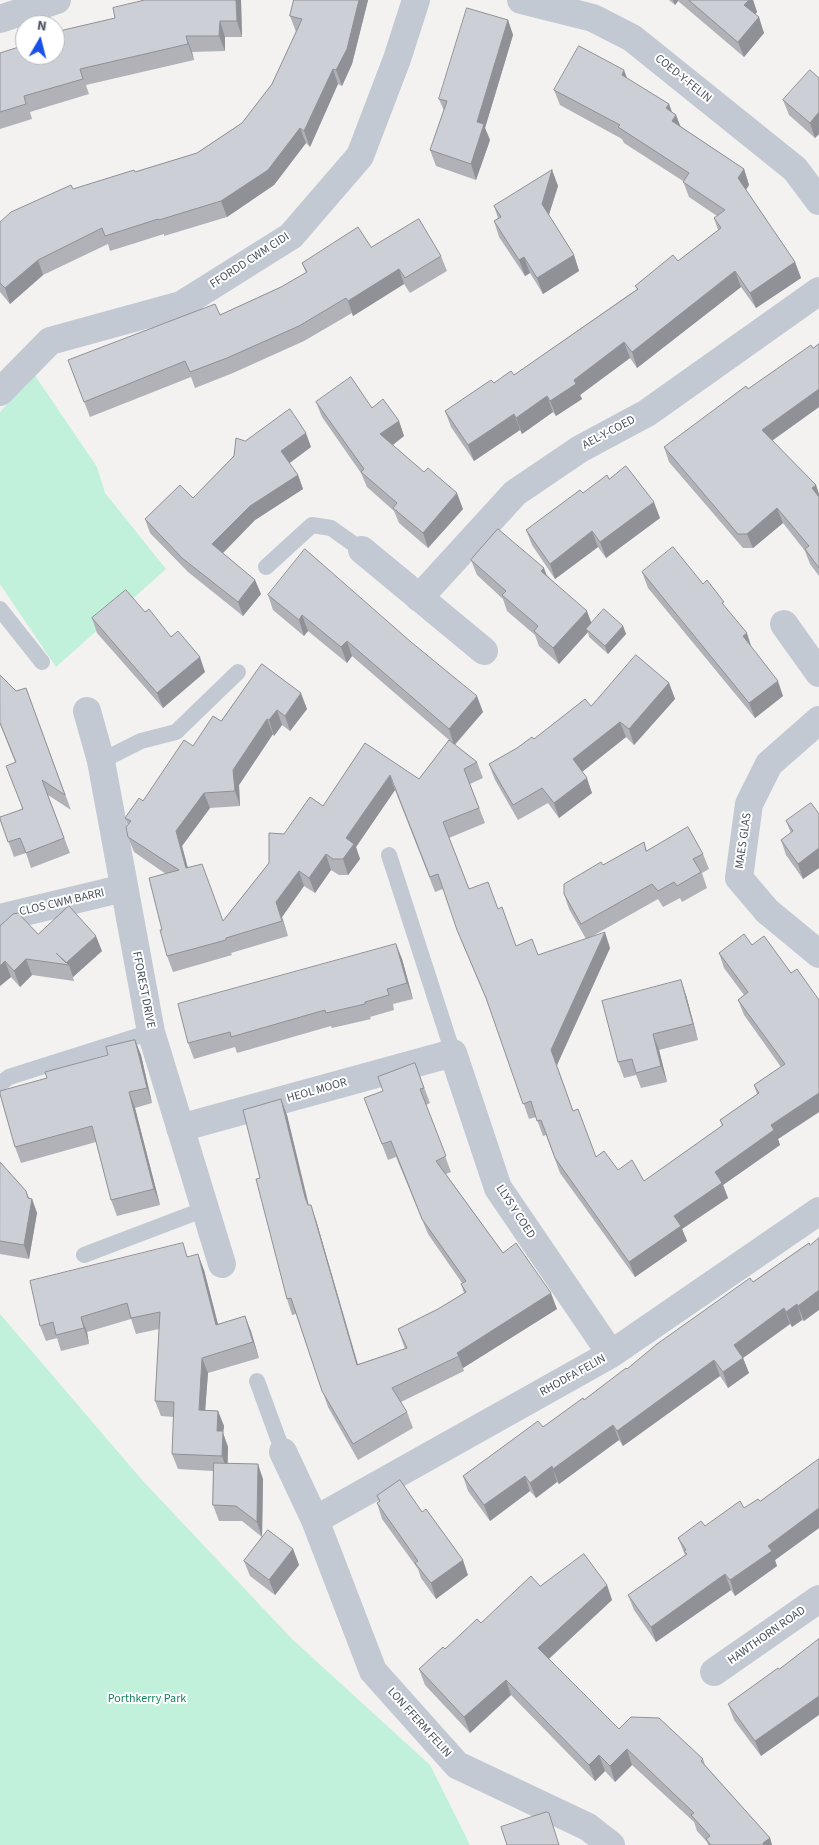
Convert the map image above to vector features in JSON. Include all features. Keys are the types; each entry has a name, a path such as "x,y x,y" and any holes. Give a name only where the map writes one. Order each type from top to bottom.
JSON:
{"street":[{"path":"0,19 57,0"},
{"name":"FFORDD CWM CIDI","path":"0,392 50,341 181,306 292,236 360,156 397,59 416,0"},
{"name":"COED-Y-FELIN","path":"522,0 593,18 632,38 795,169 819,201"},
{"name":"AEL-Y-COED","path":"419,598 515,493 580,449 647,413 819,291"},
{"path":"362,550 484,651"},
{"path":"784,624 819,673"},
{"name":"FFOREST DRIVE","path":"87,710 101,761 150,1032 222,1264"},
{"name":"MAES GLAS","path":"819,720 770,764 750,804 739,878 767,911 819,954"},
{"name":"CLOS CWM BARRI","path":"0,918 124,888"},
{"name":"HEOL MOOR","path":"180,1128 453,1053"},
{"name":"LLYS Y COED","path":"453,1053 498,1188 611,1354"},
{"name":"RHODFA FELIN","path":"315,1520 611,1354 819,1211"},
{"name":"LON FFERM FELIN","path":"283,1452 315,1520 373,1672 456,1765 588,1827 611,1845"},
{"name":"HAWTHORN ROAD","path":"714,1672 819,1599"}],"lane":[{"path":"266,567 312,525 331,528 362,550"},
{"path":"0,609 42,662"},
{"path":"101,761 141,741 176,732 238,672"},
{"path":"389,855 453,1053"},
{"path":"0,1084 9,1077 150,1032"},
{"path":"84,1256 205,1209"},
{"path":"257,1382 283,1452"}],"green space":[{"path":"34,374 97,467 105,493 166,569 56,667 0,584 0,412"},
{"name":"Porthkerry Park","path":"0,1314 142,1480 292,1639 430,1765 470,1845 0,1845"}],"building":[{"path":"145,0 236,0 237,21 220,21 219,36 186,36 188,44 80,69 83,79 24,96 26,104 0,112 0,53 15,48 15,65 65,65 65,30 115,18 113,8"},
{"path":"294,0 359,0 347,49 336,70 333,69 304,131 300,128 268,170 221,201 105,236 102,228 38,260 5,288 0,283 0,222 11,212 71,185 73,189 197,153 242,123 272,84 302,19 290,16"},
{"path":"689,0 749,0 744,5 759,17 738,42"},
{"path":"467,8 508,20 477,122 484,124 471,164 430,150 447,101 439,99"},
{"path":"579,46 624,70 622,75 669,104 666,108 676,115 672,121 744,169 738,178 795,262 750,293 735,271 632,352 624,342 574,380 576,384 550,401 547,396 516,418 514,414 468,445 445,411 491,380 494,383 511,371 514,375 638,289 635,286 673,255 678,261 721,228 714,218 725,210 683,182 689,173 618,127 620,125 554,90"},
{"path":"810,70 819,78 819,112 810,123 783,100"},
{"path":"552,170 542,204 574,255 537,278 524,257 519,260 494,221 501,217 494,206"},
{"path":"419,219 441,256 405,278 399,269 348,301 346,298 299,326 227,358 190,372 185,361 84,402 68,360 215,304 220,315 281,287 307,272 302,263 358,227 371,247"},
{"path":"819,344 819,389 762,430 816,485 812,488 819,497 819,568 805,549 809,546 777,508 747,534 738,534 664,447 746,386 748,389 811,345 813,348"},
{"path":"351,377 372,408 383,399 399,421 380,434 424,472 428,468 457,493 423,533 393,508 397,503 361,472 364,469 316,402"},
{"path":"290,409 306,433 281,451 298,475 250,506 212,544 255,580 238,602 182,558 145,519 180,485 193,498 234,456 236,438 245,441"},
{"path":"626,466 654,502 600,542 592,531 550,564 526,530 580,490 583,493 607,475 609,479"},
{"path":"498,529 544,568 541,571 587,611 553,648 534,631 538,626 502,595 506,591 471,560"},
{"path":"673,547 703,584 707,580 724,602 722,603 747,633 743,636 778,681 749,703 642,572"},
{"path":"305,549 411,642 477,696 449,729 347,641 341,647 302,615 299,620 268,595"},
{"path":"126,590 145,612 149,609 171,637 178,631 200,657 157,693 92,618"},
{"path":"604,609 623,626 605,646 586,629"},
{"path":"636,655 669,683 629,729 620,722 573,759 587,778 554,803 542,788 513,805 489,764 532,737 534,739 585,699 591,706"},
{"path":"262,664 301,693 285,716 277,710 269,720 267,719 233,770 235,791 204,793 176,831 186,868 202,864 223,921 269,863 269,833 284,834 310,797 323,806 365,743 419,779 449,740 477,762 464,769 479,808 443,822 469,889 488,882 498,909 502,907 516,946 532,939 538,955 605,932 551,1050 573,1111 578,1109 596,1157 604,1151 618,1170 632,1160 644,1181 723,1125 720,1120 759,1093 754,1085 785,1064 738,1000 748,992 719,953 744,934 752,945 764,936 791,973 797,969 819,1000 819,1093 771,1125 774,1130 715,1172 722,1183 674,1216 681,1226 629,1262 555,1158 541,1120 537,1121 531,1101 523,1104 486,998 457,930 438,874 430,877 390,775 346,838 354,844 343,859 333,859 326,854 309,878 299,871 276,902 282,921 226,938 226,940 167,956 149,878 179,870 128,837 126,827 131,821 125,818 139,798 143,801 184,740 193,746 213,716 221,721"},
{"path":"0,675 16,691 26,688 65,795 42,780 64,838 26,853 20,838 8,842 0,819 0,817 23,809 6,766 16,762 0,723"},
{"path":"811,803 819,814 819,848 798,864 781,840 793,831 786,821"},
{"path":"688,827 703,854 693,859 701,872 677,886 674,882 658,891 652,884 581,924 564,894 564,884 601,862 603,865 644,842 646,851"},
{"path":"69,906 96,936 66,963 69,965 26,959 14,971 5,961 0,966 0,926 13,914 18,913 38,934"},
{"path":"396,944 407,983 387,989 389,995 365,1002 365,1004 326,1013 325,1010 231,1037 230,1032 188,1043 178,1004"},
{"path":"681,980 693,1024 653,1034 661,1066 636,1073 632,1059 618,1062 602,1001"},
{"path":"135,1040 147,1088 129,1092 154,1189 111,1200 92,1126 15,1147 0,1091 47,1078 45,1072 108,1055 106,1047"},
{"path":"415,1063 424,1088 420,1089 446,1156 436,1161 503,1253 516,1243 551,1293 457,1353 459,1356 392,1388 407,1412 353,1444 322,1391 291,1298 287,1299 256,1179 260,1178 243,1110 281,1099 305,1197 308,1205 311,1205 357,1365 407,1348 398,1329 438,1309 466,1292 461,1284 466,1281 422,1219 391,1141 382,1144 364,1098 383,1091 378,1077"},
{"path":"0,1162 26,1191 28,1198 32,1199 24,1245 0,1241"},
{"path":"819,1238 819,1290 798,1306 797,1304 786,1312 784,1308 734,1345 743,1358 723,1372 714,1360 617,1431 613,1425 553,1469 552,1466 530,1483 525,1476 484,1505 463,1476 538,1421 543,1427 583,1398 584,1400 627,1369 657,1344 750,1278 753,1282"},
{"path":"183,1243 187,1257 198,1254 216,1325 245,1316 253,1342 202,1358 199,1410 218,1411 217,1431 223,1431 222,1456 172,1454 174,1402 155,1401 160,1312 131,1318 127,1303 81,1317 84,1328 56,1335 53,1322 40,1326 30,1281"},
{"path":"819,1459 819,1508 768,1546 772,1551 730,1580 725,1574 651,1627 628,1595 687,1554 678,1538 701,1521 705,1526 740,1501 744,1508 758,1499 760,1501"},
{"path":"214,1463 258,1464 257,1522 236,1506 213,1505"},
{"path":"400,1480 422,1512 426,1509 463,1560 431,1583 415,1563 418,1561 377,1503 380,1501 377,1496"},
{"path":"268,1530 293,1549 269,1580 244,1561"},
{"path":"584,1554 607,1585 538,1648 619,1729 631,1717 659,1718 703,1759 701,1761 770,1838 763,1843 764,1845 711,1845 706,1839 710,1836 691,1815 694,1813 627,1749 610,1766 599,1755 589,1765 506,1680 464,1717 419,1669 443,1647 445,1649 477,1619 481,1623 531,1576 540,1586"},
{"path":"819,1639 819,1696 755,1741 728,1704"},
{"path":"547,1812 549,1813 559,1845 507,1845 501,1827"}]}
